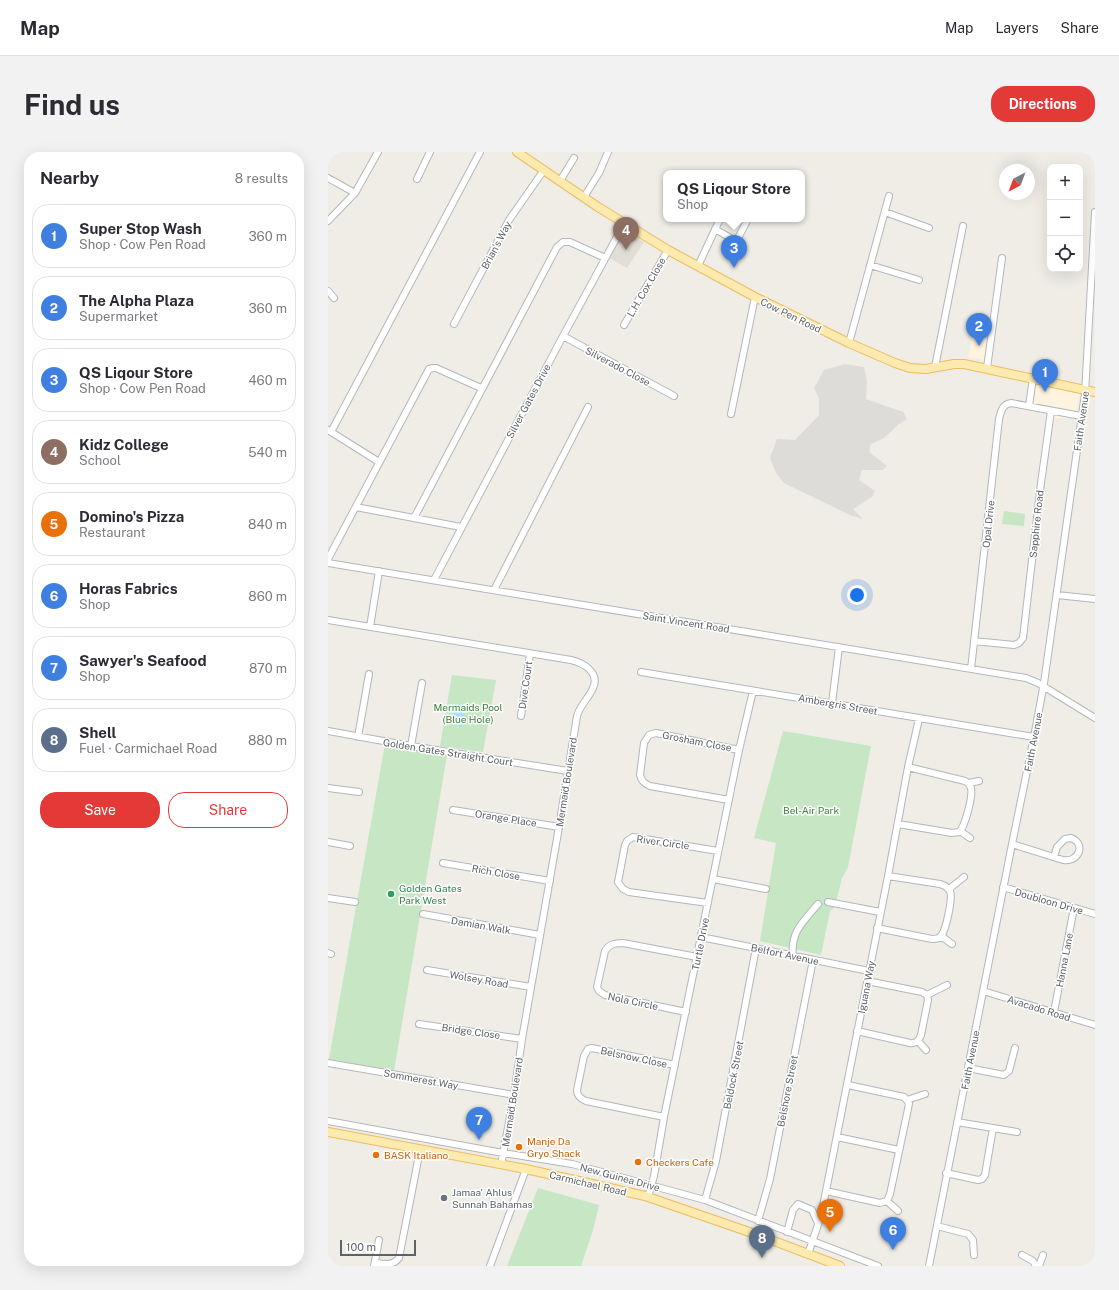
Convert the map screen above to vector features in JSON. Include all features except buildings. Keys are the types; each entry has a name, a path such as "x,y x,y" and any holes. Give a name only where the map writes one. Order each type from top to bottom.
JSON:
{"main road":[{"name":"Cow Pen Road","path":"517,152 624,224 668,250 755,297 889,361 906,367 919,369 960,363 1095,392"},
{"name":"Carmichael Road","path":"328,1132 526,1169 648,1197 758,1235 840,1266"}],"street":[{"path":"328,220 355,193 378,152"},
{"path":"417,179 430,152"},
{"path":"379,462 329,431 480,152"},
{"path":"584,197 599,173 608,152"},
{"path":"560,181 574,158"},
{"name":"Brian's Way","path":"454,324 509,220 544,170"},
{"path":"328,178 355,193"},
{"path":"849,343 889,196"},
{"path":"885,212 929,228"},
{"name":"Faith Avenue","path":"929,1266 946,1173 1043,686 1085,389 1095,212"},
{"path":"698,266 718,222"},
{"path":"715,229 734,240 737,240 746,222"},
{"name":"Silver Gates Drive","path":"434,580 624,224"},
{"path":"935,367 963,226"},
{"path":"414,518 554,251 563,242 570,242 605,258"},
{"name":"L.H. Cox Close","path":"624,325 668,250"},
{"path":"987,368 1002,258"},
{"path":"870,265 919,280"},
{"path":"328,291 334,298"},
{"path":"731,414 755,297"},
{"name":"Silverado Close","path":"563,336 674,396"},
{"path":"328,559 430,368 436,368 481,388"},
{"path":"1033,378 1029,406 1082,416"},
{"name":"Opal Drive","path":"971,669 1000,413 1003,407 1009,403 1029,406"},
{"path":"494,590 588,407"},
{"name":"Sapphire Road","path":"974,641 1014,645 1023,638 1051,411"},
{"path":"356,507 461,527"},
{"name":"Saint Vincent Road","path":"328,563 1026,678 1043,686 1095,718"},
{"path":"370,627 379,571"},
{"path":"1056,595 1095,599"},
{"name":"Mermaid Boulevard","path":"328,620 575,661 587,666 594,676 595,684 593,690 581,705 577,716 501,1165"},
{"path":"832,703 839,647"},
{"name":"Dive Court","path":"521,716 530,654"},
{"name":"Ambergris Street","path":"641,672 1034,737"},
{"path":"358,737 369,674"},
{"path":"411,746 422,683"},
{"name":"Turtle Drive","path":"648,1197 652,1185 664,1116 712,879 753,691"},
{"name":"Iguana Way","path":"808,1254 813,1242 826,1191 848,1085 908,767 919,719"},
{"name":"Golden Gates Straight Court","path":"328,731 568,771"},
{"name":"Grosham Close","path":"729,800 650,786 645,783 640,776 644,743 650,735 656,733 739,750"},
{"path":"898,824 954,833 960,831 964,825 972,793 971,787 968,783 962,780 908,767"},
{"path":"968,783 979,781"},
{"path":"328,788 359,792"},
{"name":"Orange Place","path":"453,810 559,827"},
{"path":"960,831 970,838"},
{"name":"River Circle","path":"708,903 625,891 619,886 618,881 624,848 627,840 635,837 718,851"},
{"path":"1012,844 1065,861 1072,860 1078,853 1080,847 1079,844 1071,838 1065,839 1057,848 1054,857"},
{"path":"328,842 350,846"},
{"name":"Rich Close","path":"443,863 550,881"},
{"path":"877,928 937,939 944,931 951,899 949,889 940,884 888,876"},
{"path":"949,889 964,877"},
{"path":"712,879 766,889"},
{"name":"Doubloon Drive","path":"1003,887 1095,914"},
{"path":"328,898 355,902"},
{"path":"828,902 880,912"},
{"path":"793,956 793,939 797,930 818,904"},
{"name":"Hanna Lane","path":"1054,1012 1074,908"},
{"name":"Damian Walk","path":"423,914 540,935"},
{"path":"941,936 952,944"},
{"name":"Belfort Avenue","path":"701,937 869,971"},
{"name":"Nola Circle","path":"686,1012 605,995 599,991 597,985 605,951 609,946 614,944 622,943 697,957"},
{"name":"Beldock Street","path":"705,1200 716,1161 756,948"},
{"name":"Belshore Street","path":"758,1221 770,1179 813,960"},
{"name":"Wolsey Road","path":"427,970 531,987"},
{"path":"867,981 922,992 927,995"},
{"path":"927,995 947,985"},
{"name":"Avacado Road","path":"983,990 1095,1025"},
{"path":"857,1031 910,1044 918,1041 921,1035 928,1000 927,995"},
{"name":"Bridge Close","path":"420,1024 522,1039"},
{"path":"918,1041 926,1050"},
{"name":"Belsnow Close","path":"664,1116 583,1099 577,1094 577,1090 584,1056 588,1049 592,1048 675,1065"},
{"path":"968,1068 1004,1075 1009,1071 1015,1048"},
{"name":"Sommerest Way","path":"328,1063 514,1095"},
{"path":"848,1085 904,1097 909,1103 890,1194 887,1201"},
{"path":"907,1100 925,1094"},
{"name":"New Guinea Drive","path":"328,1121 572,1164 652,1185 705,1200 878,1266"},
{"path":"957,1122 1017,1132"},
{"path":"946,1173 978,1180 982,1179 985,1175 993,1128"},
{"path":"837,1137 899,1150"},
{"path":"379,1240 375,1264 385,1266 396,1263 399,1258 420,1150"},
{"path":"490,1266 526,1169"},
{"path":"826,1191 880,1203 887,1201"},
{"path":"887,1201 898,1211"},
{"path":"787,1232 793,1210 798,1204 812,1210 818,1223"},
{"path":"937,1226 968,1234 972,1240 974,1255"},
{"path":"1022,1255 1033,1261 1038,1266 1043,1255"}],"shaded area":[{"path":"624,230 644,242 627,268 609,258"},
{"path":"973,332 989,334 985,360 968,357"},
{"path":"845,364 864,367 867,381 866,399 903,412 907,419 899,424 884,438 871,444 869,452 887,466 883,470 862,470 859,480 875,491 872,497 853,509 863,519 852,516 784,483 776,473 770,458 777,439 795,440 819,415 819,398 814,388 824,370"},
{"path":"1036,381 1080,391 1076,417 1053,419 1054,410 1032,405"}],"green space":[{"path":"1004,511 1025,514 1024,526 1002,524"},
{"name":"Mermaids Pool (Blue Hole)","path":"452,675 496,680 483,752 440,746"},
{"name":"Bel-Air Park","path":"783,731 871,746 848,867 842,878 835,906 830,911 821,955 760,941 776,843 754,838"},
{"name":"Golden Gates Park West","path":"385,744 447,755 394,1071 329,1059"},
{"path":"538,1188 599,1205 593,1230 581,1266 507,1266"}],"water":[{"path":"454,711 464,714 466,722 462,727 454,722 452,717"}],"place":[{"name":"Kidz College","path":"626,250"},
{"name":"QS Liqour Store","path":"734,268"},
{"name":"The Alpha Plaza","path":"979,346"},
{"name":"Super Stop Wash","path":"1045,392"},
{"name":"Golden Gates Park West","path":"391,894"},
{"name":"Sawyer's Seafood","path":"479,1140"},
{"name":"Manje Da Gryo Shack","path":"519,1147"},
{"name":"BASK Italiano","path":"376,1155"},
{"name":"Checkers Cafe","path":"638,1162"},
{"name":"Jamaa' Ahlus Sunnah Bahamas","path":"444,1198"},
{"name":"Domino's Pizza","path":"830,1232"},
{"name":"Horas Fabrics","path":"893,1250"},
{"name":"Shell","path":"762,1258"}]}
